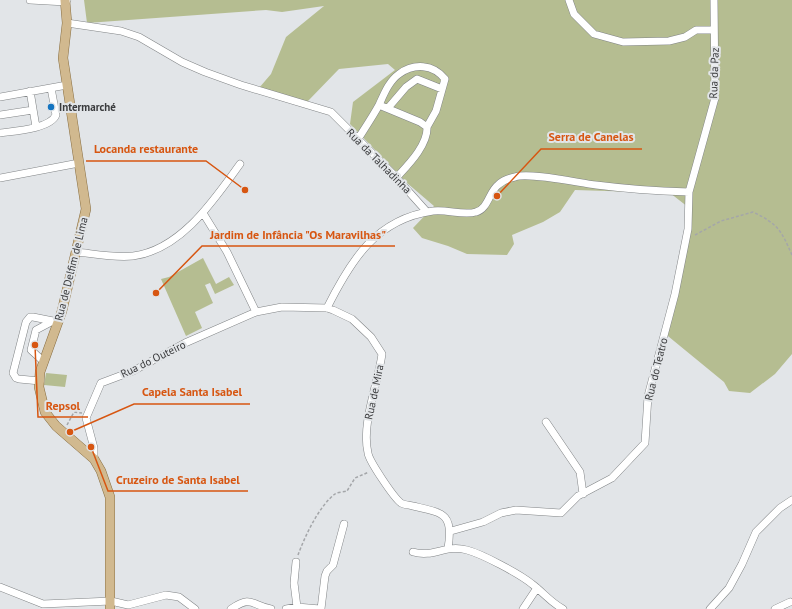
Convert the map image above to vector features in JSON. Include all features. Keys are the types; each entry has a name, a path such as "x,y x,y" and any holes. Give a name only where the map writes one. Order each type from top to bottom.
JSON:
{"main road":[{"name":"Rua de Delfim de Lima","path":"66,1 67,23 63,58 86,210 77,252 43,361 40,381 41,399 45,412 63,432 94,459 101,471 110,497 111,605"}],"street":[{"path":"30,0 66,1"},
{"path":"569,0 574,14 594,34 623,42 669,41 685,37 696,30 714,30"},
{"name":"Rua da Paz","path":"690,192 715,98 714,0"},
{"name":"Rua da Talhadinha","path":"67,23 121,31 139,37 182,62 205,72 241,85 331,112 397,177 427,212"},
{"path":"358,139 379,105 383,94 398,74 415,66 426,66 441,74 445,79 436,111 427,127 423,142 410,162 397,177"},
{"path":"388,108 406,87 417,79 442,90"},
{"path":"0,97 67,85"},
{"path":"0,134 36,127 51,121 56,115 51,88"},
{"path":"30,92 36,127"},
{"path":"379,105 420,122 427,127"},
{"path":"0,116 33,110"},
{"path":"0,178 79,163"},
{"path":"77,252 133,256 158,247 182,232 203,213 240,164"},
{"path":"327,308 340,282 356,257 378,234 395,222 427,212 442,210 476,212 483,208 498,184 516,176 547,178 651,191 690,192"},
{"name":"Rua do Teatro","path":"451,531 516,510 561,513 578,496 612,478 645,444 648,396 675,294 688,229 690,192"},
{"path":"203,213 227,252 256,312"},
{"name":"Rua de Mira","path":"256,312 282,307 327,308 352,319 371,337 382,354 365,433 368,454 376,469 401,503 438,512 448,520 451,531"},
{"name":"Rua do Outeiro","path":"87,414 101,383 133,371 185,343 256,312"},
{"path":"40,381 16,378 14,369 28,319 33,317 56,321"},
{"path":"43,361 31,350 36,330 56,321"},
{"path":"87,414 86,418 94,448 94,459"},
{"path":"546,422 580,472 583,494"},
{"path":"710,609 729,588 742,564 756,532 780,508 792,500"},
{"path":"286,609 297,607 320,609 325,576 327,571 333,565 344,524"},
{"path":"448,548 451,531"},
{"path":"413,552 424,555 448,548 468,550 513,572 536,588 550,601 563,609"},
{"path":"296,562 294,583 297,607"},
{"path":"0,587 43,604 128,605 166,595 179,597 195,609"},
{"path":"523,609 536,588"},
{"path":"774,609 791,600"},
{"path":"784,609 791,600"},
{"path":"231,609 242,602 251,602 271,609"}],"path":[{"path":"686,240 721,221 752,212 771,221 783,235 792,255"},
{"path":"63,432 74,412 87,414"},
{"path":"296,562 302,546 320,511 336,494 347,491 355,478 376,469"}],"green space":[{"path":"84,0 792,0 792,354 775,374 750,393 729,391 724,382 663,332 680,275 688,207 670,193 575,190 560,212 543,222 512,235 514,244 507,255 467,254 422,238 413,228 434,206 407,183 350,124 353,102 395,70 388,64 339,69 307,102 259,88 271,74 286,37 324,6 282,12 266,10 87,23"},
{"path":"203,258 216,284 229,277 234,285 215,294 210,283 205,285 213,303 195,312 202,328 186,336 161,279 169,277"},
{"path":"46,373 67,375 65,387 44,385"}],"place":[{"name":"Intermarché","path":"51,107"},
{"name":"Locanda restaurante","path":"245,190"},
{"name":"Serra de Canelas","path":"497,196"},
{"name":"Jardim de Infância \"Os Maravilhas\"","path":"156,293"},
{"name":"Repsol","path":"35,345"},
{"name":"Capela Santa Isabel","path":"70,432"},
{"name":"Cruzeiro de Santa Isabel","path":"91,447"}]}
